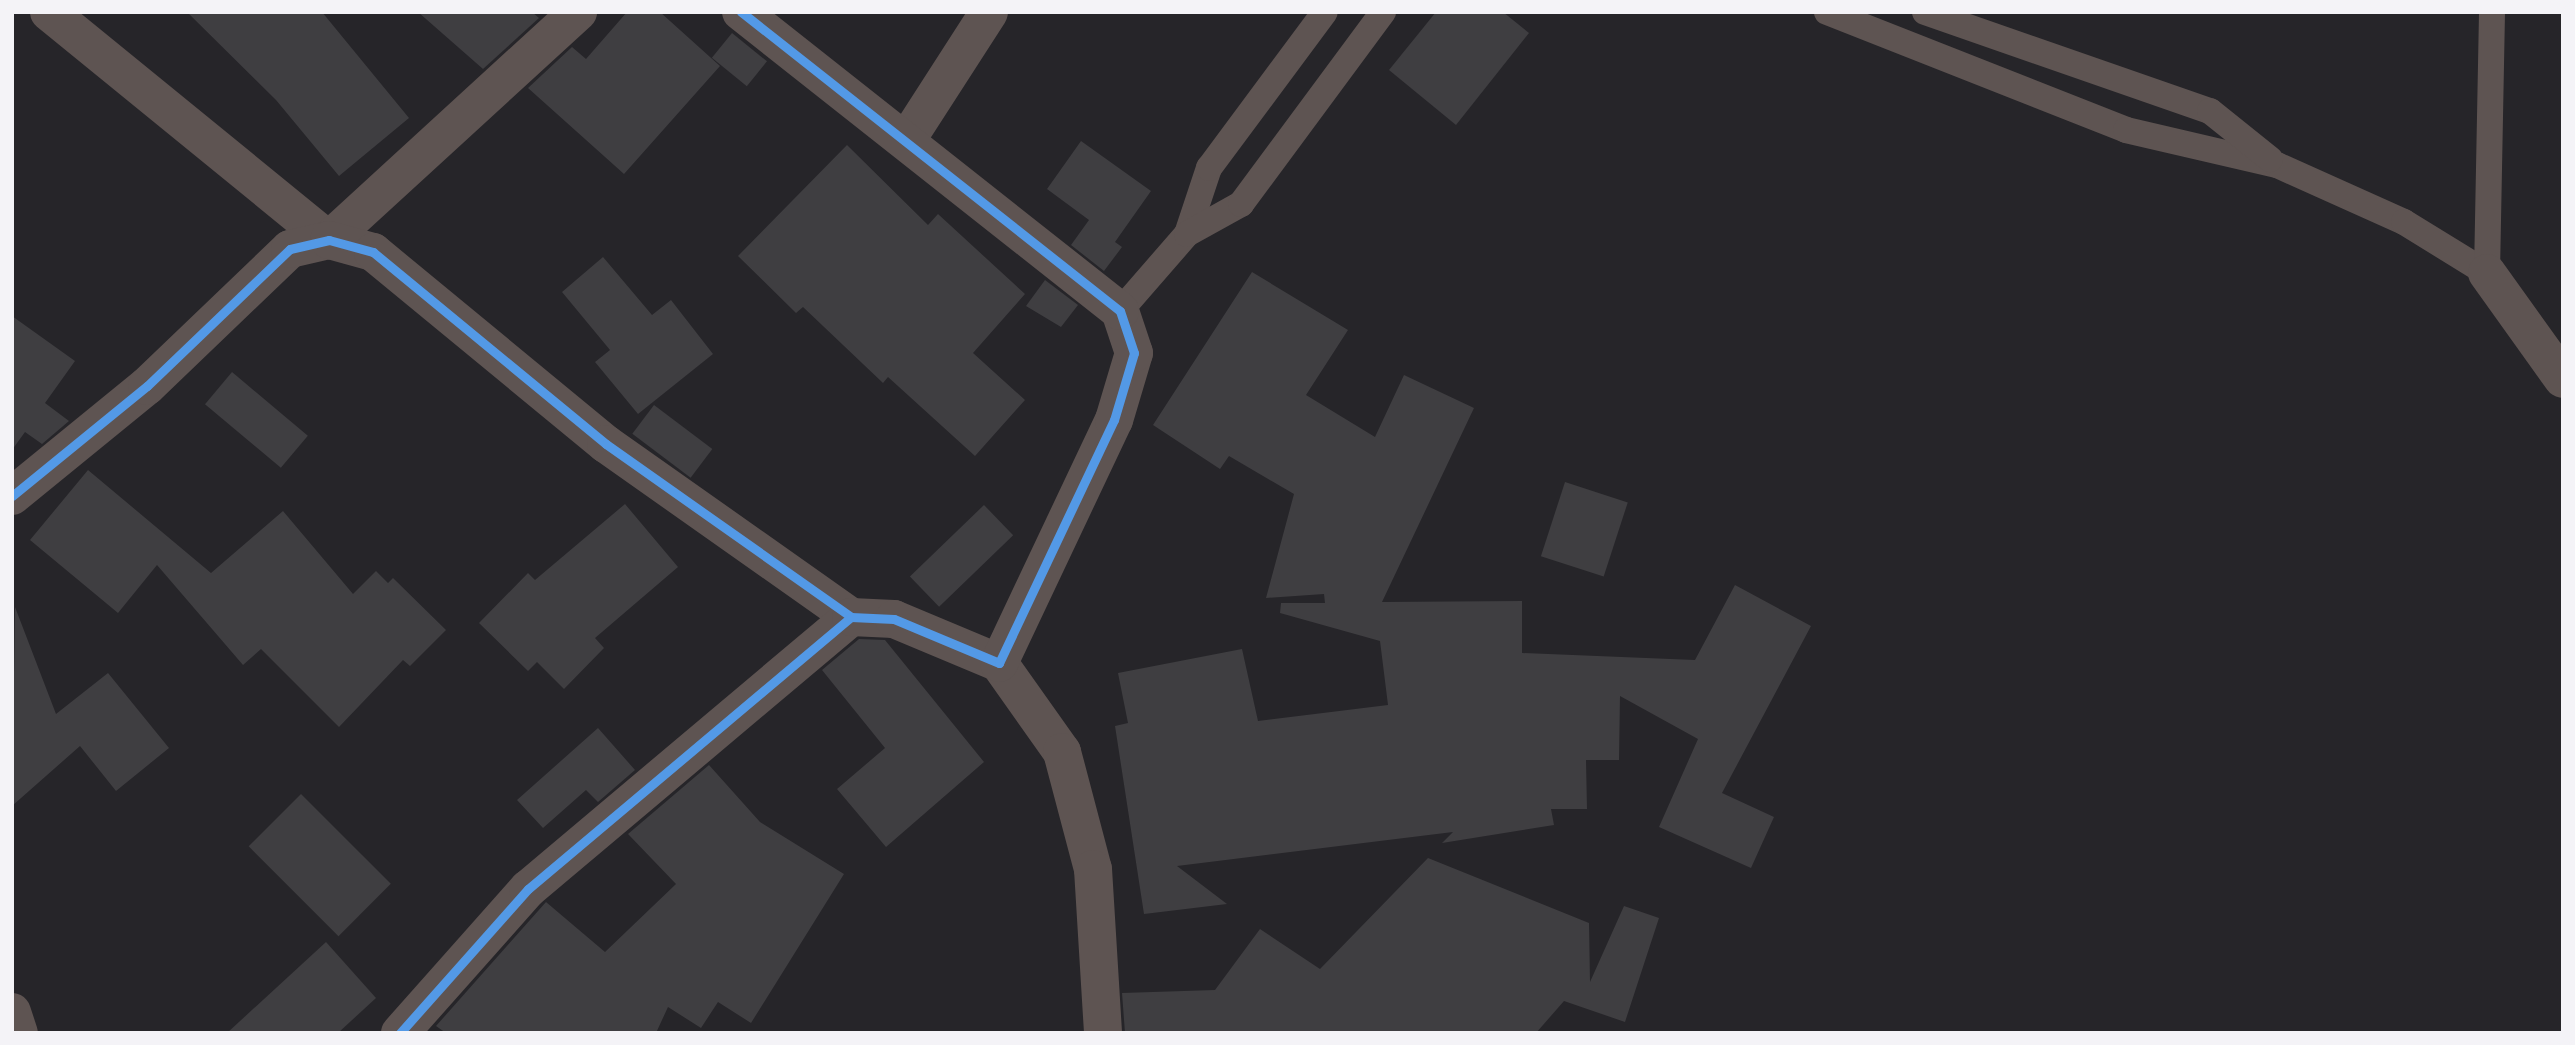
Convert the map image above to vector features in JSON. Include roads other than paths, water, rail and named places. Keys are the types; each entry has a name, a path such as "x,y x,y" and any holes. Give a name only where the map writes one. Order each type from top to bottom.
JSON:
{"street":[{"path":"49,12 329,240 373,251 606,444 851,617 894,619 999,663 1062,752 1093,869 1103,1033"},
{"path":"12,496 147,386 290,249 329,240 578,12"},
{"path":"741,12 1119,310 1134,353 1114,420 999,663"},
{"path":"906,141 989,12"},
{"path":"2487,273 2563,379"},
{"path":"400,1033 528,889 851,617"},
{"path":"12,1012 19,1033"}],"lane":[{"path":"1187,234 1209,168 1325,12"},
{"path":"1119,310 1187,234 1241,204 1383,12"},
{"path":"1827,12 2126,130 2277,164 2404,222 2487,273"},
{"path":"1925,12 2210,111 2277,164"},
{"path":"2487,273 2492,12"}]}
